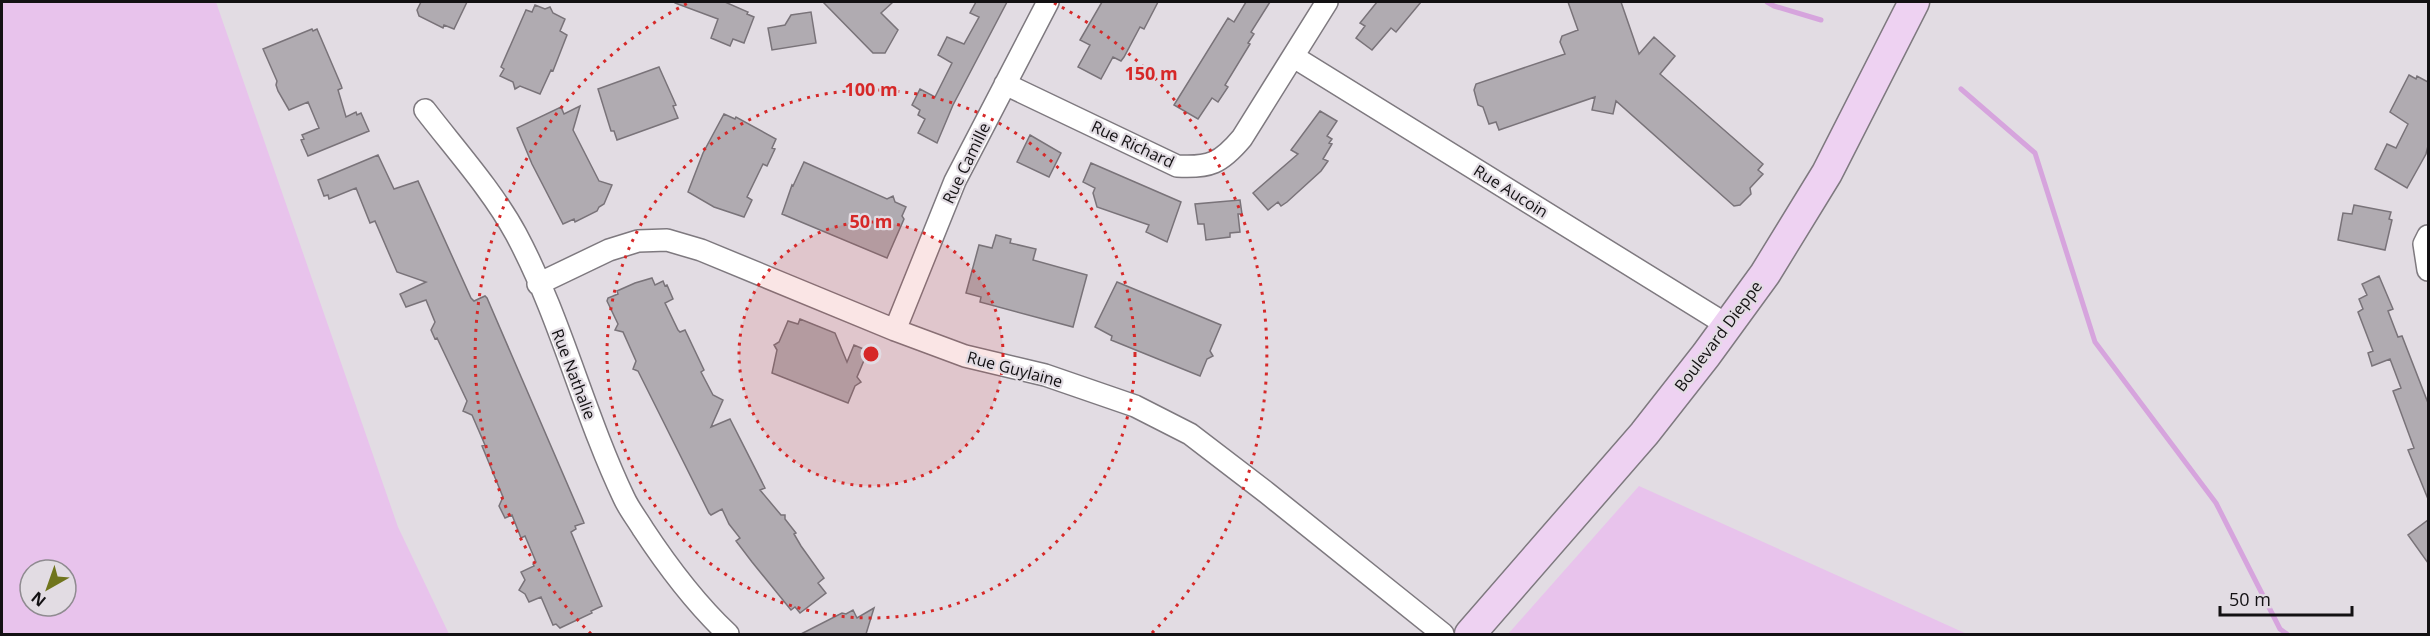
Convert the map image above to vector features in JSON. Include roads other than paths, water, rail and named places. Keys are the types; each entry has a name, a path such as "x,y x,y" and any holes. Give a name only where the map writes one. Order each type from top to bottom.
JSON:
{"main road":[{"name":"Boulevard Dieppe","path":"1470,634 1644,434 1765,274 1827,173 1914,2"}],"street":[{"name":"Rue Camille","path":"895,330 955,182 1048,2"},
{"name":"Rue Richard","path":"1005,84 1177,166 1197,167 1212,164 1229,154 1242,138 1327,2"},
{"name":"Rue Aucoin","path":"1294,57 1727,326"},
{"name":"Rue Nathalie","path":"425,110 509,222 538,284 625,500 665,562 710,617 728,634"},
{"path":"2428,236 2424,244 2428,270"},
{"name":"Rue Guylaine","path":"538,284 609,250 638,241 667,240 701,250 895,330 965,356 1045,375 1135,406 1190,434 1443,634"}],"waterway":[{"path":"1767,2 1821,20"},
{"path":"1961,89 2035,153 2095,342 2216,503 2280,629 2287,634"}]}
